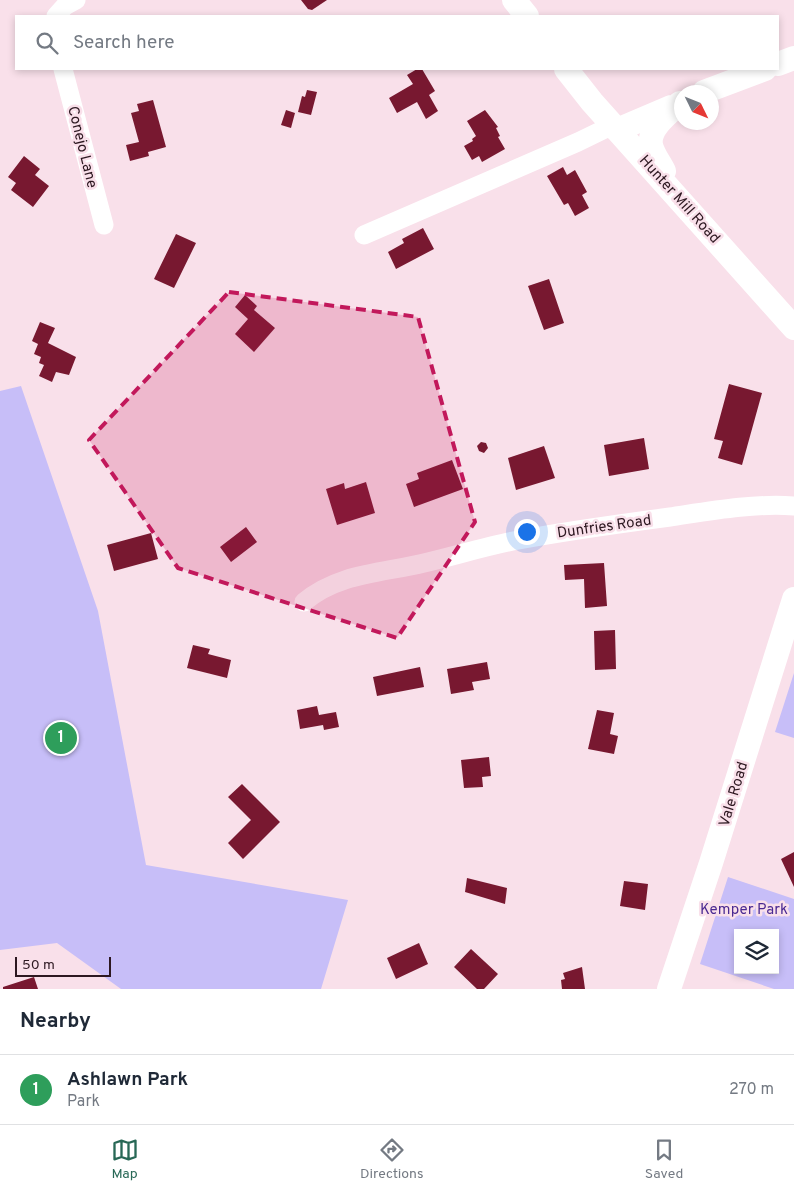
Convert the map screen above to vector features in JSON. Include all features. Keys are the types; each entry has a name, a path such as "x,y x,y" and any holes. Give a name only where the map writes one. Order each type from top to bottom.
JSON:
{"main road":[{"path":"514,0 526,15"},
{"path":"779,64 794,58"},
{"name":"Hunter Mill Road","path":"567,70 592,102 794,328"},
{"path":"719,86 762,70"},
{"path":"615,128 674,105"},
{"path":"674,109 657,126 651,141 653,151 678,197"},
{"name":"Vale Road","path":"669,989 711,863 794,599"}],"street":[{"path":"57,15 65,6 76,0"},
{"name":"Conejo Lane","path":"63,70 104,225"},
{"path":"364,235 578,142 615,128"},
{"name":"Dunfries Road","path":"304,602 329,585 346,578 424,563 511,541 705,512 794,506"}],"highlighted area":[{"path":"229,292 418,317 475,522 397,638 178,568 89,440"}],"green space":[{"path":"21,386 98,611 146,865 348,900 321,989 121,989 57,943 0,950 0,391"},
{"path":"794,673 794,738 775,732"},
{"name":"Kemper Park","path":"728,877 794,899 794,989 774,989 700,964"}],"building":[{"path":"301,0 327,0 312,10 308,9"},
{"path":"415,70 423,70 435,91 429,95 438,111 426,119 417,102 397,113 389,98 413,84 407,75"},
{"path":"307,90 317,92 311,115 298,112 302,96 305,97"},
{"path":"153,100 166,147 148,152 149,156 130,161 126,145 139,142 131,113 139,111 137,104"},
{"path":"286,110 295,113 291,128 281,125"},
{"path":"485,110 498,127 496,128 500,136 498,137 505,149 482,162 479,156 472,160 464,146 473,141 472,139 476,136 467,121"},
{"path":"24,156 40,169 35,175 49,186 33,207 11,190 16,183 8,177"},
{"path":"563,167 567,175 575,170 587,192 582,195 589,208 575,216 568,203 564,205 547,176"},
{"path":"423,228 434,249 396,269 388,252 404,243 402,239"},
{"path":"176,234 196,243 174,288 154,279"},
{"path":"549,279 564,323 544,330 528,286"},
{"path":"245,295 257,306 254,310 275,328 254,352 235,334 248,319 235,307"},
{"path":"40,322 55,328 48,343 76,357 69,375 56,372 52,382 39,376 44,365 39,363 41,357 34,354 38,344 32,341"},
{"path":"729,384 762,393 742,465 718,458 723,441 714,439"},
{"path":"644,438 649,469 609,476 604,445"},
{"path":"481,442 486,443 488,448 484,453 479,451 477,446"},
{"path":"544,446 555,478 516,490 508,458"},
{"path":"452,460 463,489 414,507 406,484 419,479 417,473"},
{"path":"366,482 375,513 337,525 326,489 344,483 345,489"},
{"path":"246,527 257,542 231,562 220,547"},
{"path":"151,533 158,559 114,571 107,545"},
{"path":"604,563 607,606 585,608 584,579 565,580 564,565"},
{"path":"615,630 616,669 595,670 594,631"},
{"path":"193,645 210,649 208,654 231,660 227,678 187,668"},
{"path":"487,662 490,679 472,682 474,690 451,694 447,669"},
{"path":"420,667 424,687 377,696 373,677"},
{"path":"317,706 319,715 336,712 339,727 324,730 323,725 300,729 297,710"},
{"path":"597,710 614,713 610,734 618,736 614,754 588,749"},
{"path":"489,757 491,776 482,777 483,787 464,788 461,760"},
{"path":"242,784 280,822 243,859 228,843 251,820 228,797"},
{"path":"794,852 794,887 781,859"},
{"path":"467,878 507,888 505,904 465,892"},
{"path":"624,881 648,884 645,910 620,906"},
{"path":"419,943 428,964 396,979 387,958"},
{"path":"471,949 498,974 484,989 477,989 454,967"},
{"path":"582,967 585,989 562,989 561,980 565,979 563,973"},
{"path":"34,977 38,989 3,989 3,987"}],"place":[{"name":"Ashlawn Park","path":"61,738"}]}
